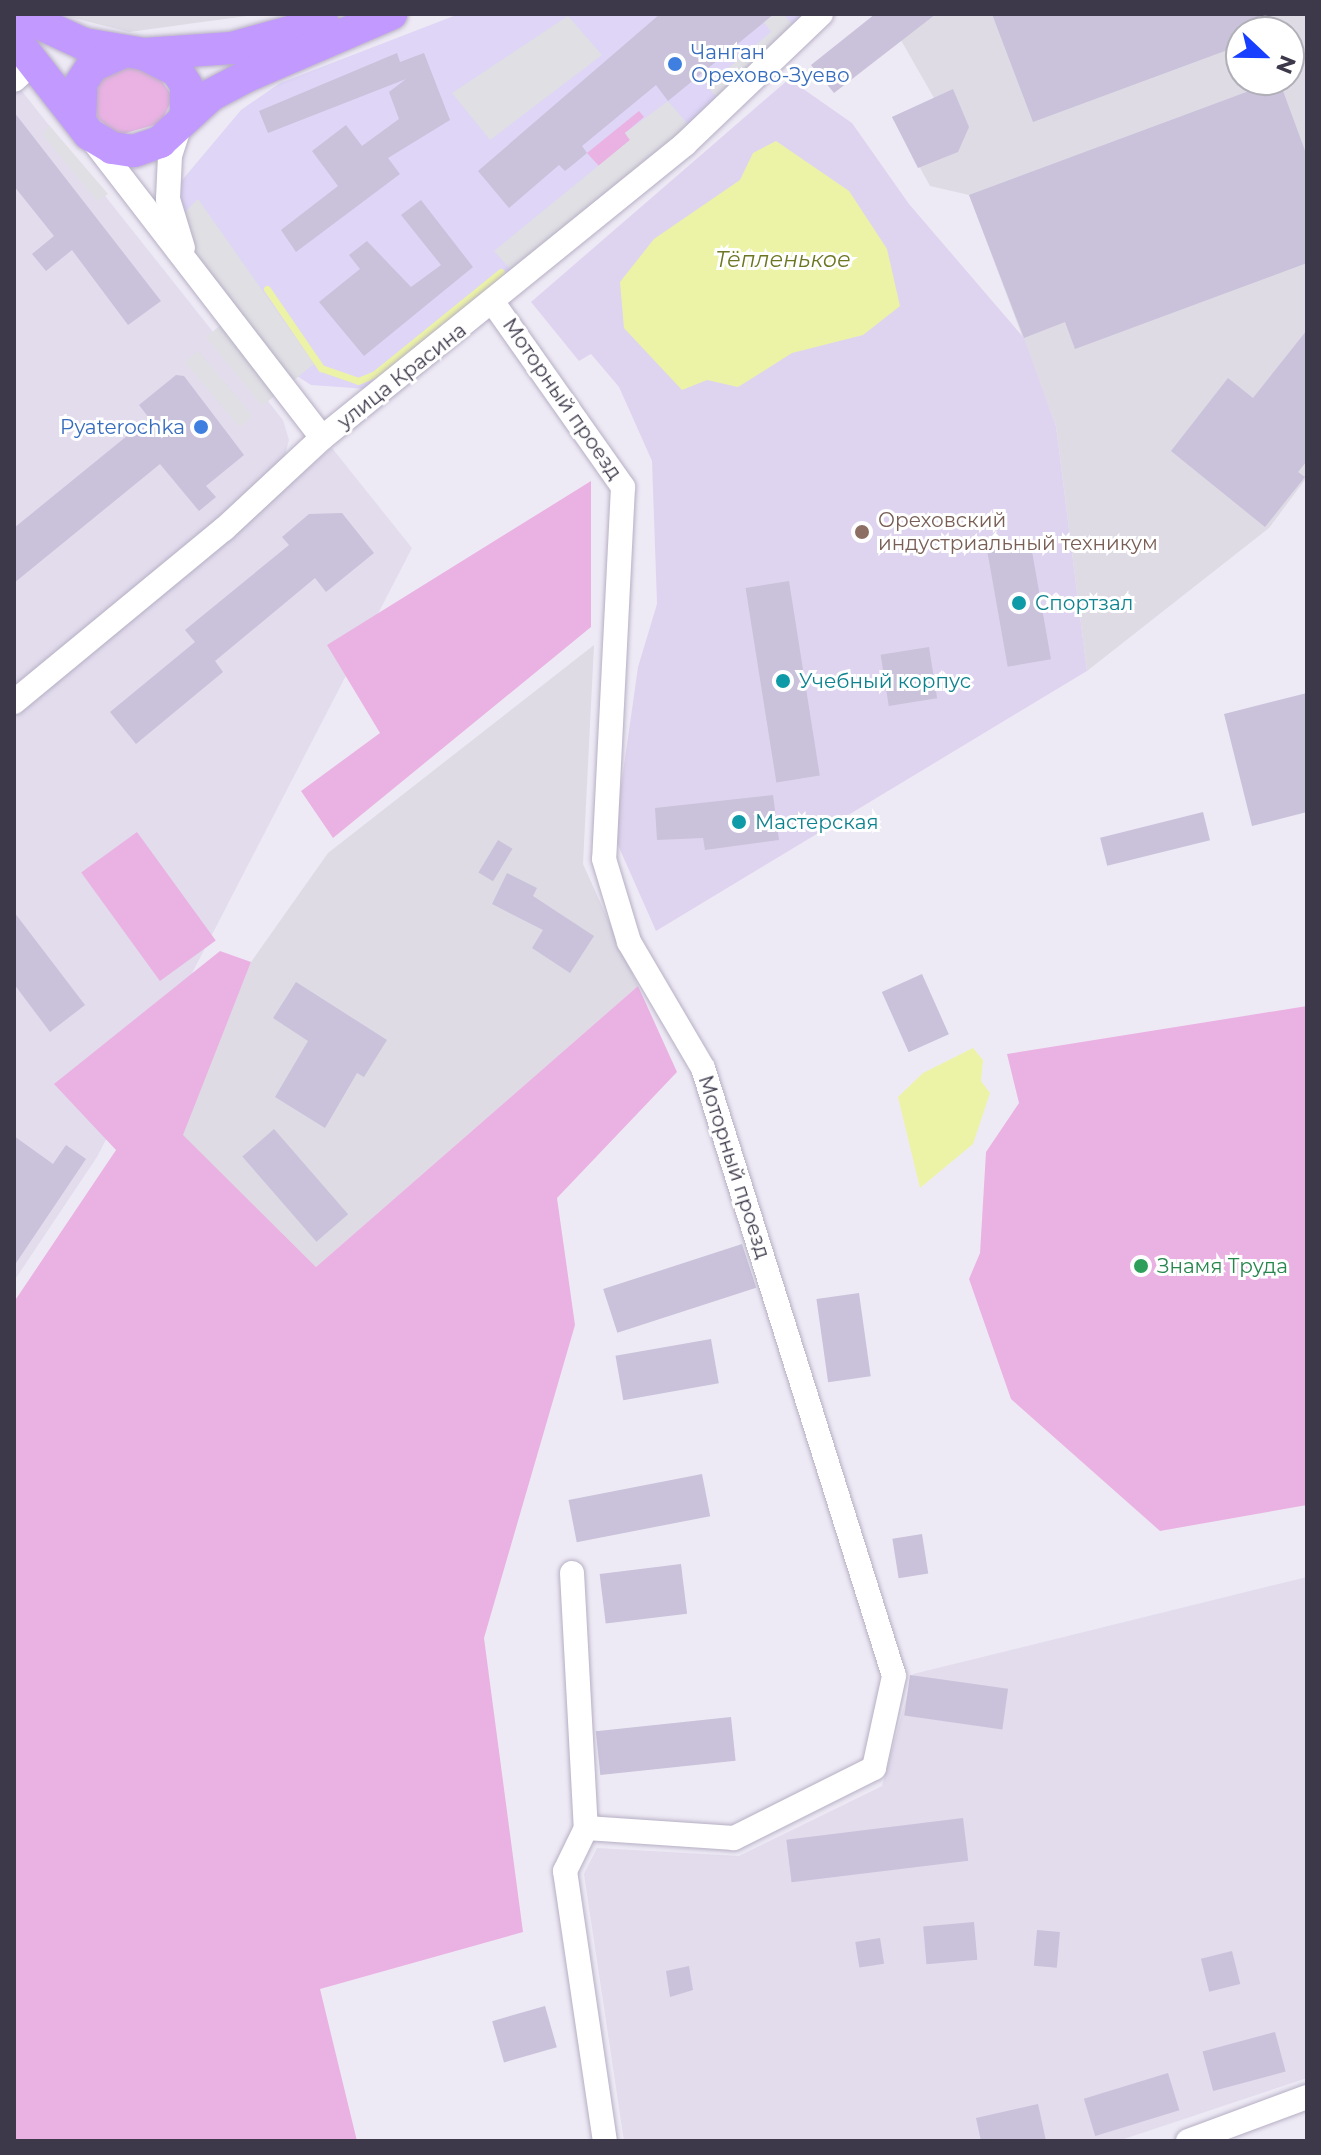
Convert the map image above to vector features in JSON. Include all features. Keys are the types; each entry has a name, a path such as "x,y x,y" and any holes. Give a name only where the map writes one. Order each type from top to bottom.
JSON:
{"main road":[{"path":"19,14 54,33 133,53 177,71 186,85 183,123"},
{"path":"84,127 81,83 92,66 133,53 232,48 365,14"},
{"path":"20,61 84,127 112,148 134,151 183,123 247,76 391,14"}],"street":[{"name":"улица Красина","path":"14,702 224,529 322,438 494,304 767,72 821,14"},
{"path":"183,123 168,199 172,225 198,279"},
{"path":"84,127 322,438"},
{"name":"Моторный проезд","path":"494,304 623,487 604,859 629,942 703,1068 894,1676 874,1768 734,1838 586,1828"},
{"path":"572,1573 586,1828 565,1871 605,2141"},
{"path":"1188,2141 1307,2097"}],"shaded area":[{"path":"58,14 261,14 129,32"},
{"path":"459,14 809,14 675,138 367,389 311,385 286,369 178,212 178,185 241,110 280,83"},
{"path":"774,14 783,14 803,36 726,108 707,86 771,32 764,22"},
{"path":"886,14 1307,14 1307,477 1269,528 1087,671 1056,426 969,195 930,186 892,117 934,98"},
{"path":"568,16 602,55 490,140 452,93"},
{"path":"129,67 156,73 173,97 161,123 119,135 97,118 94,91 101,78"},
{"name":"Ореховский индустриальный техникум","path":"789,79 852,123 909,204 1024,338 1056,426 1087,671 656,931 614,836 638,667 657,604 652,461 619,387 591,354 579,361 531,302"},
{"path":"21,90 283,420 289,440 284,460 269,479 14,691 14,91"},
{"path":"668,101 696,134 521,281 494,251 630,140 625,133"},
{"path":"639,111 644,117 625,133 630,140 599,166 587,153"},
{"path":"49,125 108,194 97,201 43,135"},
{"path":"198,199 314,364 262,406 206,337 227,320 172,225"},
{"path":"198,351 253,416 240,427 185,362"},
{"path":"332,448 412,548 97,1157 14,1281 14,713"},
{"path":"591,481 591,627 333,838 301,791 380,733 327,645"},
{"path":"594,645 583,864 638,986 316,1267 182,1135 251,962 328,853"},
{"path":"137,832 216,940 160,981 81,873"},
{"path":"220,951 251,962 183,1135 316,1267 638,986 677,1072 557,1198 575,1325 484,1638 523,1932 320,1989 357,2141 14,2141 14,1302 116,1150 54,1084"},
{"name":"Знамя Труда","path":"1307,1006 1307,1505 1160,1531 1011,1399 969,1279 980,1253 986,1152 1019,1103 1007,1054"},
{"path":"1307,1577 1307,2078 1118,2141 624,2141 584,1874 597,1848 739,1856 882,1786 913,1674"}],"water":[{"name":"Тёпленькое","path":"776,141 849,191 887,249 900,306 863,335 792,353 738,387 707,380 682,390 624,328 620,282 654,239 740,180 753,153"},
{"path":"973,1048 983,1060 981,1081 990,1093 973,1144 920,1188 898,1097 923,1073"}],"building":[{"path":"660,14 774,14 668,101 656,85 582,146 587,153 565,171 559,165 509,208 478,171"},
{"path":"875,14 936,14 834,93 811,65"},
{"path":"992,14 1259,14 1225,16 1225,51 1033,122"},
{"path":"397,53 400,62 424,53 450,120 388,158 400,174 296,252 281,230 338,186 312,151 346,125 362,146 399,119 389,92 406,79 268,133 259,111"},
{"path":"953,89 969,127 958,152 918,168 892,117"},
{"path":"1236,96 1285,96 1307,156 1307,263 1075,349 1065,322 1024,338 969,195"},
{"path":"14,112 161,301 128,325 72,250 46,271 32,254 54,236 14,186"},
{"path":"421,200 473,267 364,356 319,302 360,269 349,255 367,241 411,287 441,265 401,215"},
{"path":"1307,330 1307,461 1298,472 1305,477 1265,527 1171,451 1228,378 1253,398"},
{"path":"176,375 184,376 244,455 206,486 216,497 199,511 160,464 14,583 14,528 149,418 139,405"},
{"path":"342,513 374,553 326,592 315,578 215,661 223,672 136,744 110,712 195,642 185,630 289,545 282,537 309,514"},
{"name":"Спортзал","path":"1030,540 1051,659 1008,667 987,548"},
{"name":"Учебный корпус","path":"789,581 820,776 776,782 746,588"},
{"path":"929,647 937,698 889,706 881,655"},
{"path":"1307,693 1307,812 1252,826 1224,714"},
{"name":"Мастерская","path":"773,795 779,840 705,850 703,838 657,840 655,808"},
{"path":"1203,812 1210,840 1107,866 1100,838"},
{"path":"498,840 513,849 493,881 478,873"},
{"path":"507,873 537,888 533,896 594,936 570,973 532,948 543,930 492,904"},
{"path":"14,912 85,1005 50,1032 14,984"},
{"path":"922,974 949,1034 909,1052 882,992"},
{"path":"296,982 387,1040 364,1077 357,1073 325,1128 275,1097 308,1041 273,1018"},
{"path":"274,1129 348,1214 316,1242 242,1157"},
{"path":"14,1136 53,1164 66,1145 86,1159 14,1266"},
{"path":"742,1244 756,1288 617,1333 603,1289"},
{"path":"859,1293 871,1376 828,1382 816,1299"},
{"path":"711,1339 719,1383 623,1400 615,1356"},
{"path":"702,1474 710,1516 577,1542 568,1500"},
{"path":"922,1534 928,1574 899,1578 892,1539"},
{"path":"681,1564 687,1614 606,1624 600,1574"},
{"path":"910,1675 1008,1689 1002,1729 904,1716"},
{"path":"731,1717 736,1761 600,1775 596,1731"},
{"path":"963,1818 968,1861 792,1882 786,1840"},
{"path":"974,1922 977,1960 927,1964 923,1926"},
{"path":"1037,1930 1060,1932 1057,1968 1034,1966"},
{"path":"880,1938 884,1964 859,1968 855,1942"},
{"path":"1232,1951 1240,1984 1209,1992 1201,1959"},
{"path":"689,1966 693,1990 670,1997 666,1971"},
{"path":"545,2006 557,2047 504,2062 492,2021"},
{"path":"1275,2032 1286,2072 1213,2091 1203,2051"},
{"path":"1168,2073 1179,2110 1095,2136 1084,2099"},
{"path":"1038,2104 1046,2141 981,2141 976,2118"}],"waterway":[{"path":"267,289 321,368 358,381 375,374 501,272"}],"place":[{"name":"Чанган Орехово-Зуево","path":"675,64"},
{"name":"Pyaterochka","path":"201,427"},
{"name":"Ореховский индустриальный техникум","path":"862,532"},
{"name":"Спортзал","path":"1019,603"},
{"name":"Учебный корпус","path":"783,681"},
{"name":"Мастерская","path":"739,822"},
{"name":"Знамя Труда","path":"1141,1266"}]}
